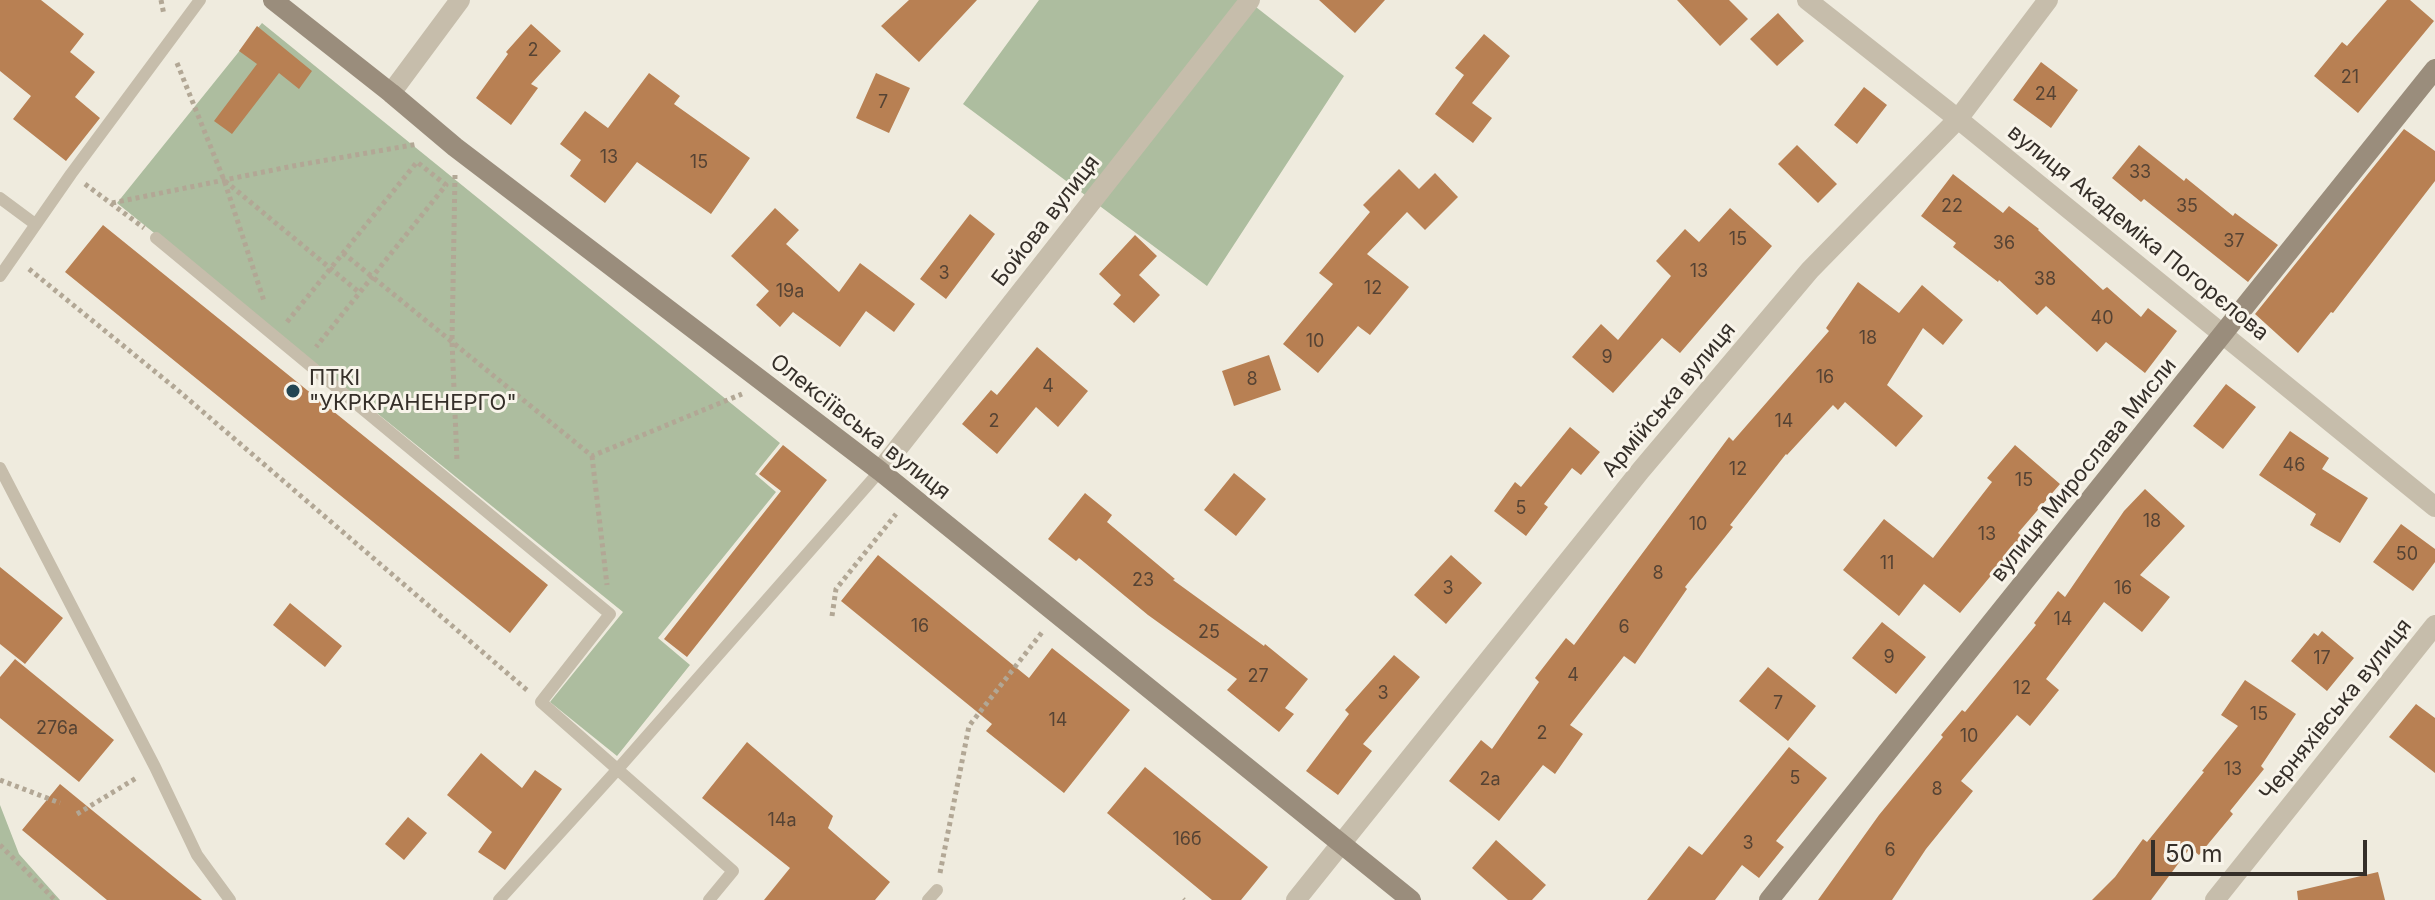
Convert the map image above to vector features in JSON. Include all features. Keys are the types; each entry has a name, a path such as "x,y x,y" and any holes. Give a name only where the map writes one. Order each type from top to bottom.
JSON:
{"street":[{"name":"Олексіївська вулиця","path":"273,0 455,147 880,471 1411,900"},
{"path":"391,93 460,0"},
{"name":"Бойова вулиця","path":"880,471 1250,0"},
{"name":"вулиця Академіка Погорєлова","path":"1807,0 2435,507"},
{"name":"Армійська вулиця","path":"1296,900 1641,470 1810,270 1958,119 2048,0"},
{"name":"вулиця Мирослава Мисли","path":"1769,900 2435,69"},
{"name":"Черняхівська вулиця","path":"2215,900 2435,625"}],"lane":[{"path":"0,276 200,0"},
{"path":"0,198 35,224"},
{"path":"156,238 610,614 541,702 733,871 709,900"},
{"path":"0,468 155,767 197,855 230,900"},
{"path":"499,900 880,471"}],"path":[{"path":"169,43 224,180 276,335"},
{"path":"112,203 421,144"},
{"path":"276,335 417,162 446,185 306,361"},
{"path":"455,170 452,341 458,489"},
{"path":"71,174 156,238"},
{"path":"224,180 360,293"},
{"path":"343,253 592,456 610,614"},
{"path":"13,255 174,387 541,702"},
{"path":"592,456 744,393"},
{"path":"832,616 836,589 897,512"},
{"path":"932,895 969,726 1057,614"},
{"path":"77,814 155,767"},
{"path":"0,780 60,803"},
{"path":"0,845 55,900"}],"green space":[{"path":"1039,0 1247,0 1344,76 1207,286 963,104"},
{"path":"262,23 780,443 755,474 776,492 658,638 690,665 617,756 550,702 623,612 117,203"},
{"path":"0,805 19,854 60,900 0,900"}],"building":[{"path":"0,0 41,0 84,34 70,52 95,72 75,97 100,118 66,161 13,119 31,96 0,71"},
{"path":"909,0 977,0 919,62 881,26"},
{"path":"1319,0 1385,0 1355,33"},
{"path":"1677,0 1729,0 1748,19 1720,46"},
{"path":"2387,0 2410,0 2434,21 2358,113 2314,76 2342,42 2347,46"},
{"path":"1778,13 1804,41 1777,66 1750,39"},
{"path":"531,24 561,51 531,84 538,88 511,125 476,98 508,54 506,52"},
{"path":"257,26 312,71 299,89 279,73 232,134 214,121 257,64 239,51"},
{"path":"1484,34 1510,56 1472,103 1492,118 1473,143 1435,114 1464,75 1455,68"},
{"path":"2041,62 2078,90 2051,128 2013,100"},
{"path":"649,73 680,96 674,104 750,158 711,214 637,162 605,203 570,176 581,160 560,144 585,111 608,128"},
{"path":"876,73 910,88 889,133 856,118"},
{"path":"1864,87 1887,105 1857,144 1834,125"},
{"path":"2404,129 2435,151 2435,181 2333,313 2298,353 2255,314"},
{"path":"1797,145 1837,184 1818,203 1778,164"},
{"path":"2139,145 2184,181 2186,178 2233,216 2235,213 2278,245 2248,282 2144,199 2141,202 2112,178"},
{"path":"1399,169 1419,189 1435,173 1458,197 1425,230 1407,212 1367,254 1409,287 1370,335 1358,326 1318,373 1283,344 1333,284 1319,273 1370,212 1363,205"},
{"path":"1953,174 2003,213 2009,206 2039,229 2103,290 2107,287 2141,317 2148,308 2177,331 2145,373 2106,342 2097,352 2046,306 2037,315 1999,280 1953,247 1956,243 1921,216"},
{"path":"775,208 799,230 786,244 839,292 860,263 915,304 894,332 866,311 840,347 793,312 780,327 756,305 769,291 731,256"},
{"path":"1730,208 1772,246 1680,353 1662,338 1613,393 1572,357 1601,324 1618,340 1671,276 1656,261 1685,229 1699,242"},
{"path":"970,214 995,234 946,299 920,279"},
{"path":"103,225 548,585 510,633 65,272"},
{"path":"1135,235 1157,256 1139,275 1160,295 1134,323 1113,304 1121,295 1099,274"},
{"path":"1858,282 1899,313 1922,285 1963,320 1943,345 1923,328 1887,385 1923,416 1896,447 1845,402 1838,410 1833,405 1786,454 1730,525 1733,527 1685,587 1687,589 1635,664 1624,656 1570,725 1583,734 1555,774 1543,765 1499,821 1449,781 1481,740 1492,749 1539,682 1535,678 1566,638 1574,645 1729,437 1733,441 1829,331 1826,328"},
{"path":"1037,347 1088,391 1058,427 1036,407 997,454 962,424 991,390 997,395"},
{"path":"1269,355 1281,390 1234,406 1222,371"},
{"path":"2226,384 2256,407 2223,449 2193,426"},
{"path":"1570,427 1600,452 1581,475 1572,468 1544,504 1548,507 1526,536 1494,511 1515,482 1521,487"},
{"path":"2290,431 2329,458 2322,469 2368,498 2340,543 2310,525 2316,514 2259,475"},
{"path":"783,445 827,480 687,657 664,639 781,491 759,474"},
{"path":"2015,445 2060,484 2018,533 2023,537 1960,613 1924,584 1899,616 1843,570 1884,519 1933,558 1992,482 1987,478"},
{"path":"1234,473 1266,499 1236,536 1204,510"},
{"path":"2145,489 2185,526 2140,575 2170,597 2142,632 2104,602 2046,679 2059,690 2030,726 2017,715 1961,781 1973,791 1926,849 1892,900 1818,900 1879,815 1943,737 1941,735 1962,710 1965,712 2036,625 2034,623 2058,591 2065,597 2124,511"},
{"path":"1085,493 1112,515 1107,522 1173,580 1265,644 1308,679 1285,708 1294,714 1279,732 1227,690 1237,679 1148,615 1079,558 1076,561 1048,539"},
{"path":"2401,524 2435,549 2435,562 2413,591 2373,562"},
{"path":"878,555 1029,678 1052,648 1130,710 1064,793 986,731 992,724 841,601"},
{"path":"1451,555 1482,583 1446,624 1414,595"},
{"path":"0,567 63,618 25,664 0,644"},
{"path":"290,603 342,646 325,667 273,625"},
{"path":"1882,622 1926,657 1896,694 1852,658"},
{"path":"2322,631 2354,658 2327,691 2291,661 2314,633 2318,636"},
{"path":"1394,655 1420,677 1363,744 1372,751 1338,795 1306,771 1349,714 1345,710"},
{"path":"15,659 114,740 79,782 0,718 0,677"},
{"path":"1768,667 1816,706 1788,741 1739,701"},
{"path":"2245,680 2296,714 2261,766 2264,769 2230,811 2233,814 2199,855 2190,848 2151,900 2092,900 2115,877 2143,839 2147,842 2238,726 2221,715"},
{"path":"2416,704 2435,718 2435,773 2389,737"},
{"path":"747,742 833,816 828,828 890,882 875,900 764,900 790,868 702,798"},
{"path":"1789,747 1827,778 1776,841 1784,847 1759,878 1742,865 1715,900 1647,900 1689,846 1702,855"},
{"path":"481,753 522,788 535,770 562,789 505,870 478,852 492,832 447,795"},
{"path":"1145,767 1268,867 1241,900 1212,900 1107,813"},
{"path":"60,784 202,900 107,900 22,830"},
{"path":"408,817 427,833 404,860 385,844"},
{"path":"1496,840 1546,885 1532,900 1508,900 1472,868"},
{"path":"2378,872 2385,900 2298,900 2297,891"}],"place":[{"name":"ПТКІ \"УКРКРАНЕНЕРГО\"","path":"293,391"}]}
